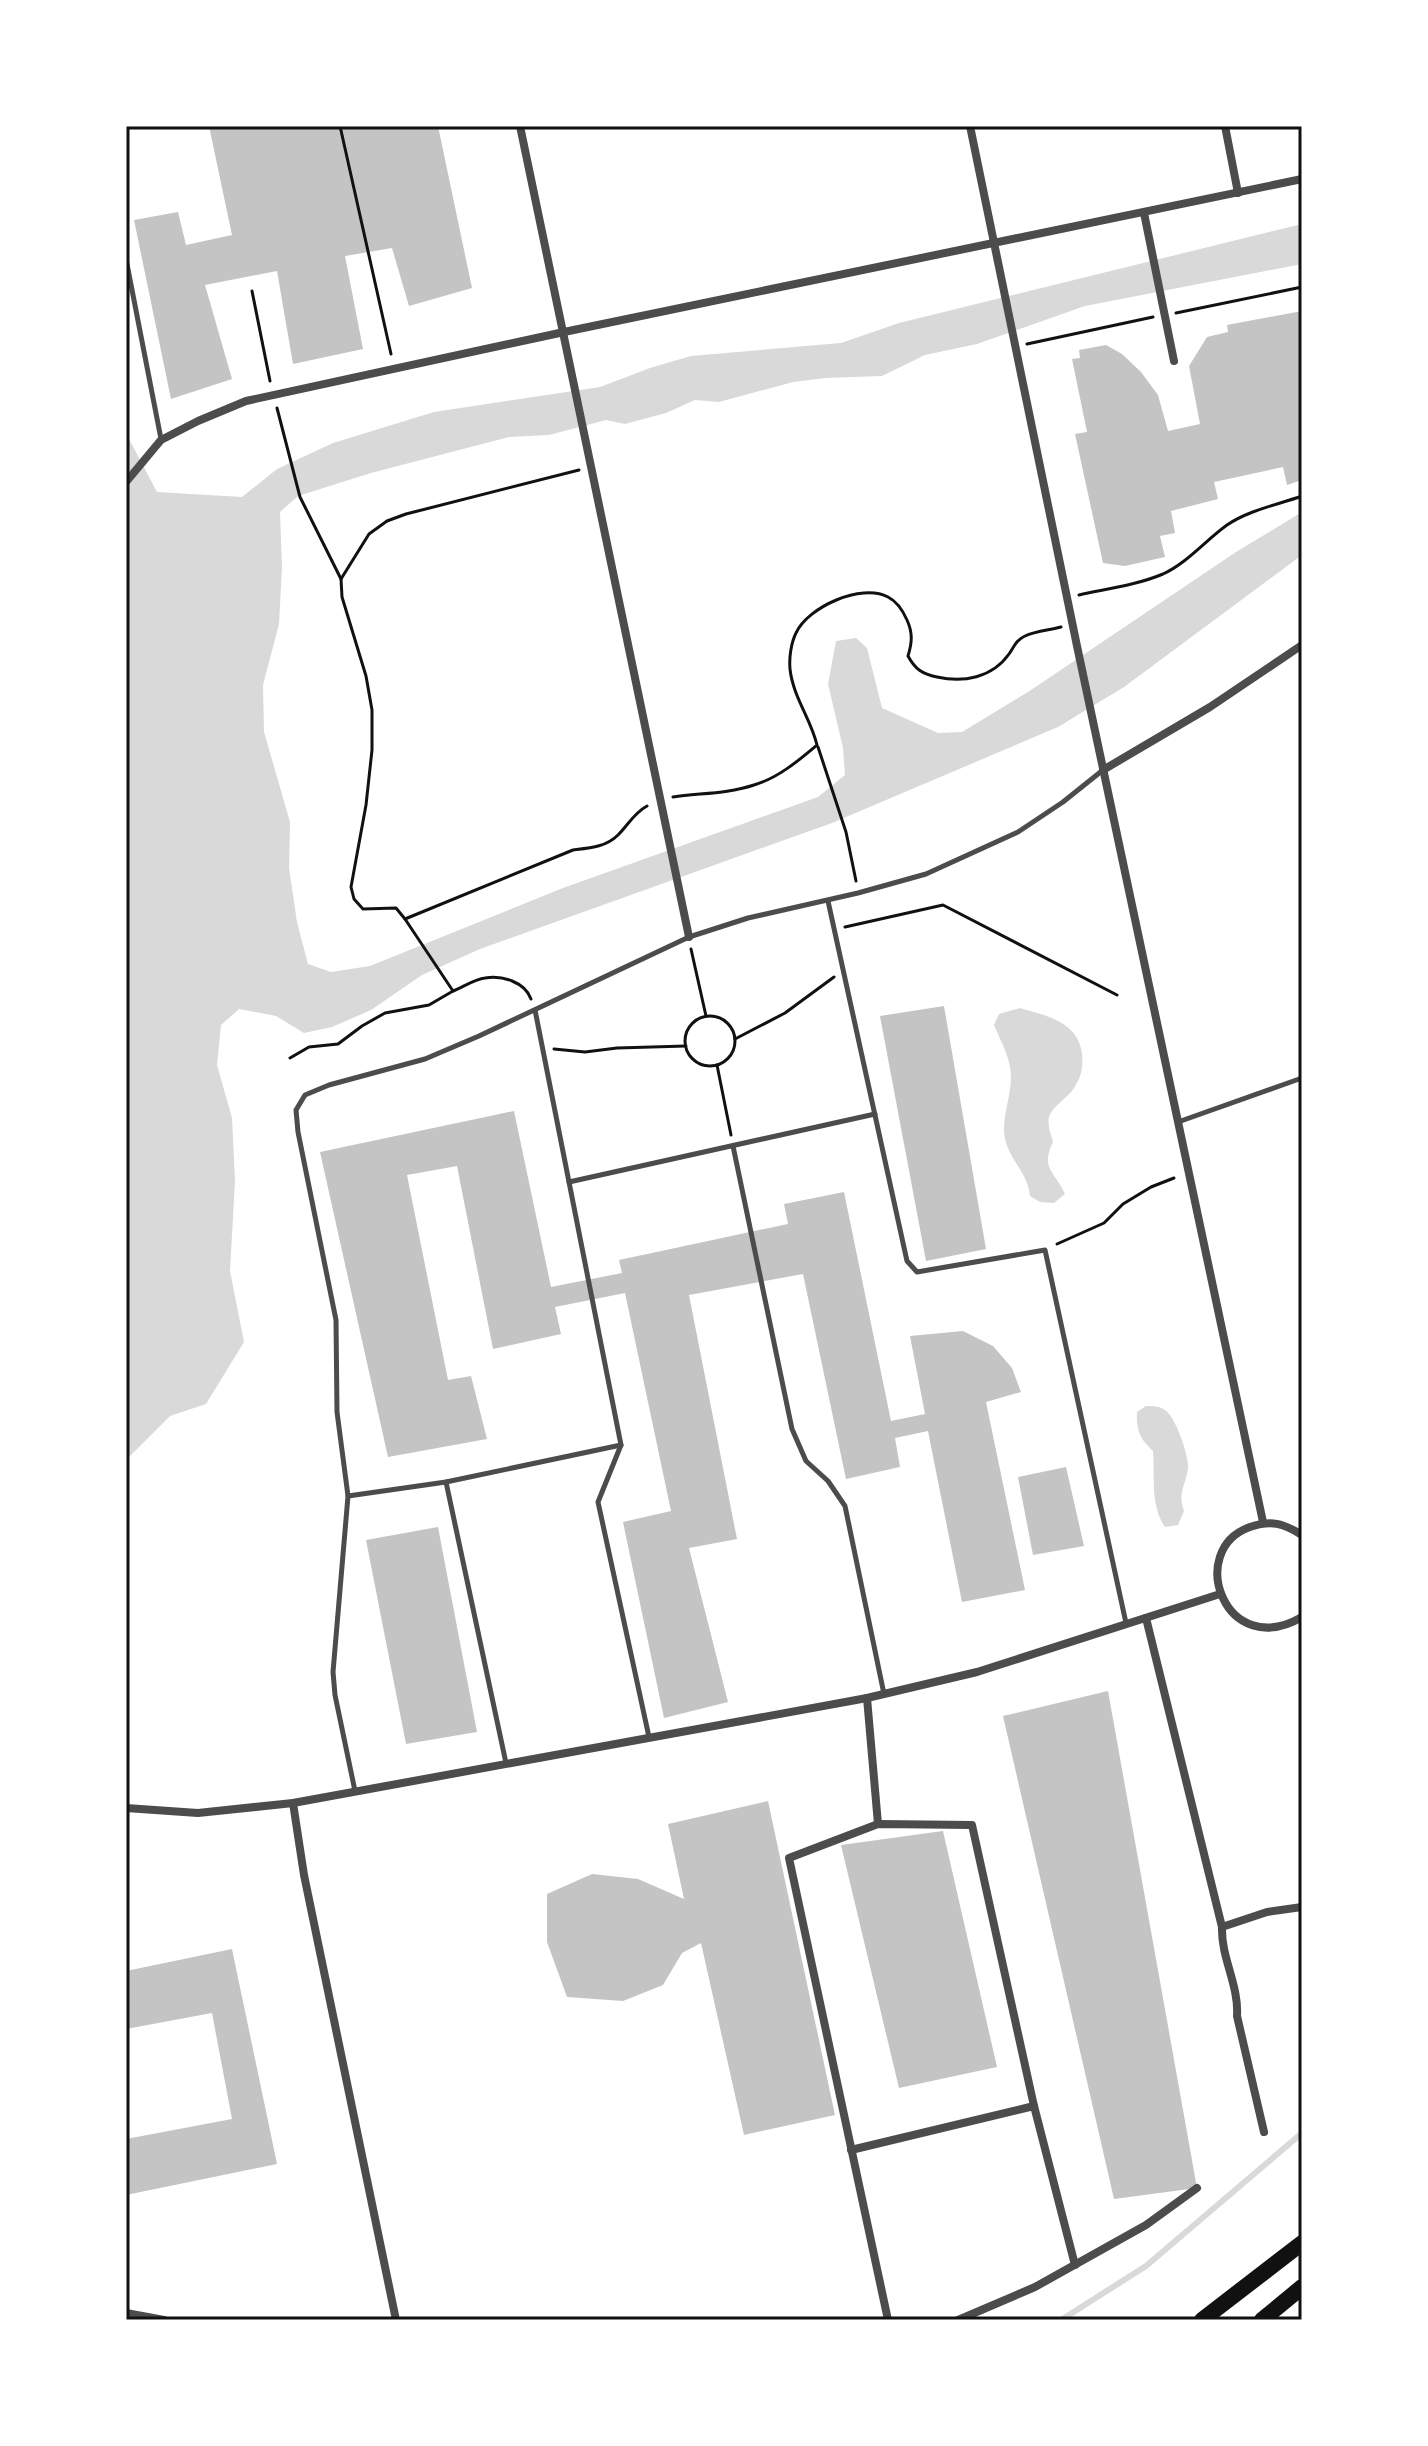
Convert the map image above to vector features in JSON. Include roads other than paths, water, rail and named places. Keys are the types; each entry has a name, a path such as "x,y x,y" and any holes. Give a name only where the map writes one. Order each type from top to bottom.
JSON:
{"main road":[{"path":"1202,2320 1302,2243"},
{"path":"1262,2320 1302,2287"}],"street":[{"path":"520,126 689,937"},
{"path":"970,126 1263,1522"},
{"path":"1225,126 1238,193"},
{"path":"126,482 161,440 246,401 1302,179"},
{"path":"1144,213 1174,361"},
{"path":"1103,770 1210,707 1302,645"},
{"path":"1302,1535 1286,1525 1263,1522 1241,1530 1224,1547 1217,1570 1220,1594 1240,1620 1272,1628 1288,1625 1302,1617"},
{"path":"126,1808 198,1813 293,1803 867,1698 977,1672 1220,1594"},
{"path":"1146,1618 1222,1927 1221,1944 1238,2001 1237,2016 1264,2132"},
{"path":"867,1698 878,1824"},
{"path":"293,1803 304,1875 396,2320"},
{"path":"888,2320 789,1858 878,1824 972,1825 1034,2106 1075,2265"},
{"path":"1222,1927 1267,1912 1302,1907"},
{"path":"851,2150 1034,2106"},
{"path":"958,2320 1035,2287 1075,2265 1146,2225 1197,2188"},
{"path":"126,2313 164,2320"}],"lane":[{"path":"126,259 161,440"},
{"path":"355,1792 333,1672 348,1496 337,1412 336,1320 298,1132 296,1110 305,1095 329,1085 425,1059 689,937 748,918 828,901 926,874 1018,832 1103,770"},
{"path":"828,901 907,1261 917,1272 1045,1250 1127,1624"},
{"path":"535,1010 621,1445 598,1502 649,1738"},
{"path":"1178,1122 1302,1078"},
{"path":"569,1182 875,1114"},
{"path":"733,1146 792,1429 806,1461 828,1481 845,1506 884,1694"},
{"path":"348,1496 446,1482 621,1445"},
{"path":"446,1482 506,1764"}],"waterway":[{"path":"1061,2320 1146,2266 1302,2133"}]}
